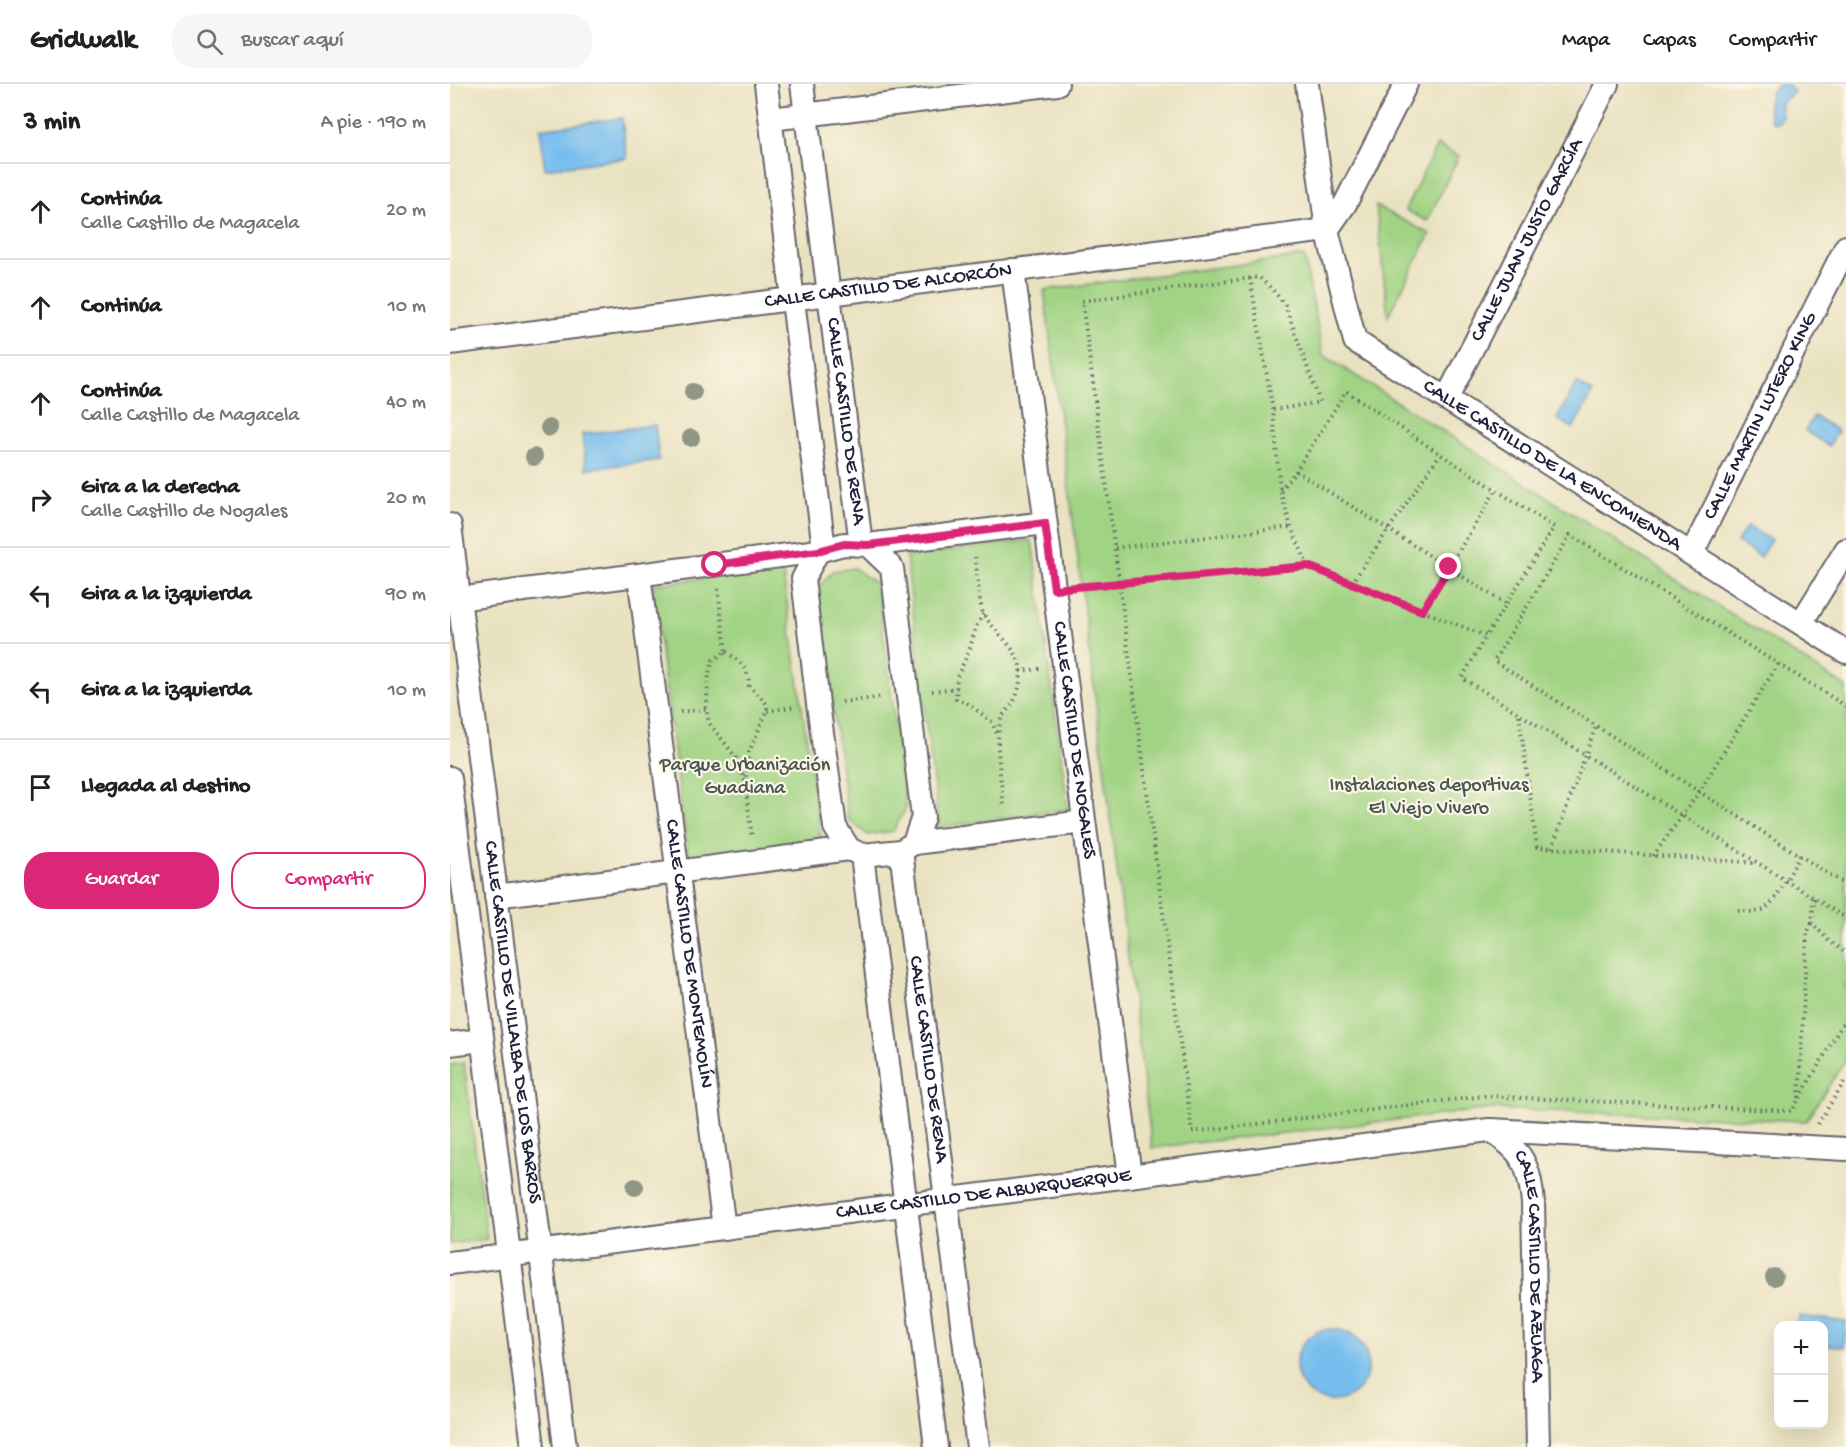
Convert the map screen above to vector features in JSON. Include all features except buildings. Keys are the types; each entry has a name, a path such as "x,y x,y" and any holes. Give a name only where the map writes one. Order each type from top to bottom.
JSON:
{"street":[{"name":"CALLE CASTILLO DE RENA","path":"766,84 821,550"},
{"name":"CALLE CASTILLO DE RENA","path":"802,84 865,544"},
{"path":"771,119 1057,84"},
{"name":"CALLE CASTILLO DE LA ENCOMIENDA","path":"1307,84 1327,230 1355,341 1846,652"},
{"path":"1327,230 1345,204 1407,84"},
{"name":"CALLE JUAN JUSTO GARCÍA","path":"1447,398 1607,84"},
{"name":"CALLE CASTILLO DE ALCORCÓN","path":"450,343 1327,230"},
{"name":"CALLE MARTIN LUTERO KING","path":"1692,554 1846,247"},
{"name":"CALLE CASTILLO DE NOGALES","path":"1013,270 1130,1176"},
{"path":"455,599 715,565 821,550 844,544 865,544 1045,523"},
{"name":"CALLE CASTILLO DE VILLALBA DE LOS BARROS","path":"450,525 455,599 496,896 566,1447"},
{"path":"865,544 892,568 923,817 908,847"},
{"path":"821,550 803,579 836,827 856,852"},
{"path":"1801,623 1846,550"},
{"name":"CALLE CASTILLO DE MONTEMOLÍN","path":"639,575 724,1228"},
{"name":"CALLE CASTILLO DE VILLALBA DE LOS BARROS","path":"450,778 453,821 533,1447"},
{"path":"496,896 754,862 908,847 1084,822"},
{"name":"CALLE CASTILLO DE RENA","path":"908,847 946,1199 978,1447"},
{"name":"CALLE CASTILLO DE RENA","path":"856,852 906,1204 936,1447"},
{"path":"450,1044 482,1040"},
{"path":"1489,1130 1846,1149"},
{"name":"CALLE CASTILLO DE AZUAGA","path":"1460,1133 1489,1130 1509,1142 1523,1160 1531,1180 1538,1447"},
{"name":"CALLE CASTILLO DE ALBURQUERQUE","path":"450,1263 1460,1133"}],"path":[{"path":"1192,1132 1082,301 1258,276 1285,305 1320,402 1273,410"},
{"path":"1250,278 1273,410 1280,490 1290,526 1308,566"},
{"path":"1280,490 1296,471 1346,391 1554,527 1462,678 1846,918"},
{"path":"1352,583 1440,454"},
{"path":"1296,471 1506,604"},
{"path":"1422,611 1496,490"},
{"path":"1115,548 1290,526"},
{"path":"971,532 983,614 1002,639 1014,650 1020,665 1016,696 1002,717 998,737"},
{"path":"1846,706 1570,535 1494,661 1846,885"},
{"path":"715,565 726,652"},
{"path":"1054,589 1308,566 1486,636"},
{"path":"983,614 957,677 956,699 967,703 992,722 998,737 1007,832"},
{"path":"726,652 740,661 749,676 749,686 767,704 767,711 749,752 745,781 754,862"},
{"path":"726,652 713,660 709,673 706,709 710,723 735,756 745,781"},
{"path":"1653,856 1700,792 1778,664"},
{"path":"767,711 957,688"},
{"path":"1519,714 1537,847 1758,863"},
{"path":"1552,848 1596,726"},
{"path":"1738,911 1757,912 1766,908 1786,881 1800,855"},
{"path":"1799,1100 1807,933 1812,923 1814,898"},
{"path":"1812,923 1828,940 1846,953"},
{"path":"1792,1111 1846,1018"},
{"path":"1802,1146 1846,1079"}],"green space":[{"path":"1437,145 1459,156 1427,221 1405,210"},
{"path":"1376,206 1430,234 1388,316"},
{"name":"Instalaciones deportivas El Viejo Vivero","path":"1304,256 1323,355 1846,687 1846,1059 1806,1121 1491,1109 1152,1148 1044,290"},
{"path":"1032,540 1068,809 939,827 906,556"},
{"name":"Parque Urbanización Guadiana","path":"782,568 822,845 689,862 652,585"},
{"name":"Parque Urbanización Guadiana","path":"854,568 877,584 906,808 893,831 868,835 848,819 817,589 833,571"},
{"path":"464,1063 487,1239 450,1244 450,1065"}],"water":[{"path":"1779,84 1788,84 1794,92 1780,104 1782,117 1775,123 1771,121 1768,106 1772,91"},
{"path":"622,118 627,158 545,169 540,129"},
{"path":"1576,383 1593,393 1573,428 1557,419"},
{"path":"1814,416 1838,431 1829,446 1805,431"},
{"path":"655,425 659,460 586,469 582,434"},
{"path":"1747,526 1771,540 1760,557 1737,542"},
{"path":"1799,1316 1846,1322 1844,1347 1828,1345 1828,1321 1798,1321"},
{"path":"1339,1329 1358,1339 1366,1351 1368,1365 1366,1379 1358,1391 1346,1399 1325,1401 1306,1391 1298,1379 1296,1358 1306,1339 1318,1331"}],"route":[{"path":"715,565 818,551 844,544 868,545 1045,523 1054,589 1308,566 1422,611 1449,567"}]}
